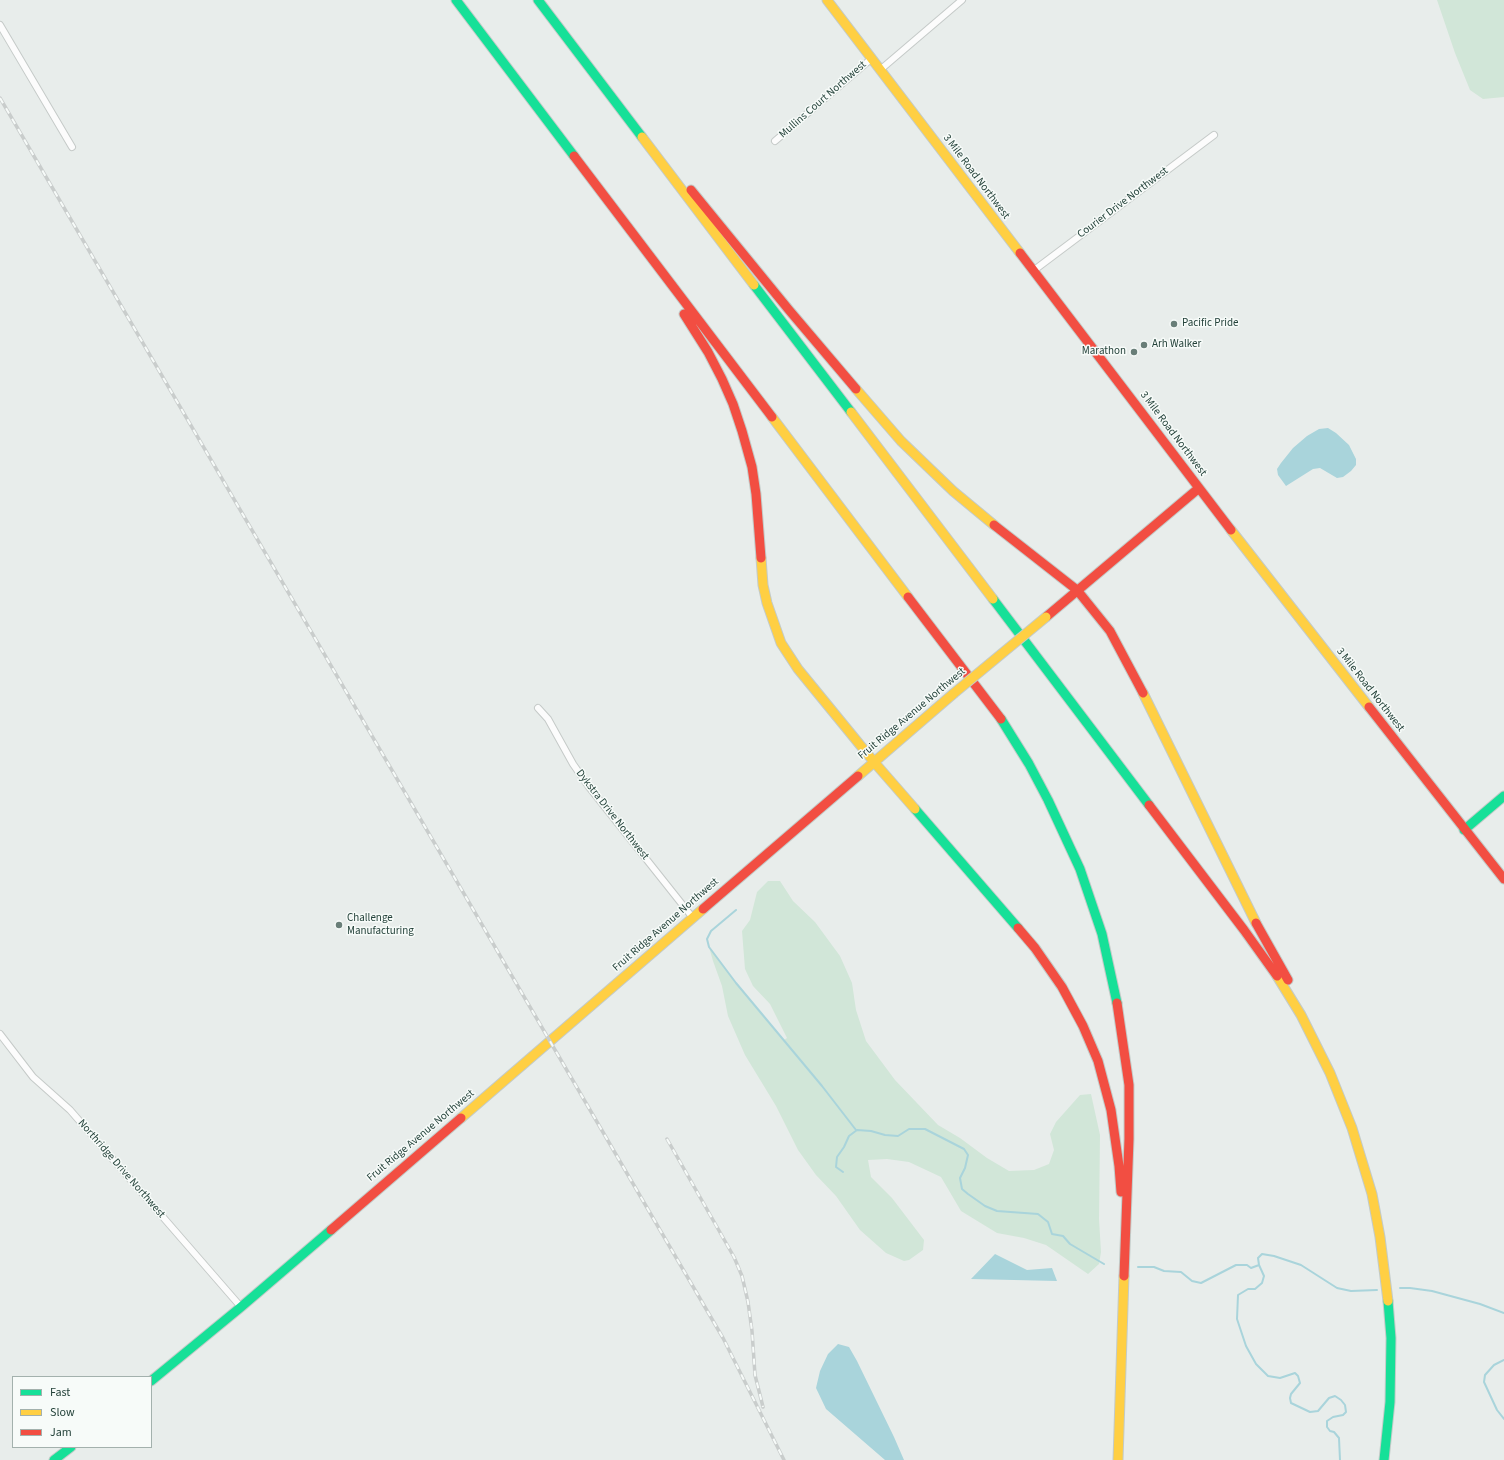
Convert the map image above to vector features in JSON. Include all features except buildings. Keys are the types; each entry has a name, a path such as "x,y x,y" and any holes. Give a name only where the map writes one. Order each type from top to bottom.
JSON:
{"main road":[{"path":"456,0 1005,724 1048,800 1080,869 1102,934 1118,1008 1129,1085 1126,1251 1118,1460"},
{"path":"538,0 1244,930 1291,999 1321,1054"},
{"name":"3 Mile Road Northwest","path":"827,0 1199,488 1464,830 1504,879"},
{"path":"561,31 789,310 896,436 953,491 1011,539 1077,590 1110,631 1126,660 1259,930 1300,1000 1321,1054 1338,1092 1358,1146 1374,1206 1384,1260 1389,1308 1391,1352 1390,1402 1384,1460"},
{"path":"613,208 699,338 722,379 733,404 752,467 757,500 766,603 781,643 798,669 874,762 1035,948 1062,986 1083,1026 1098,1061 1111,1110 1119,1166 1126,1251"},
{"name":"Fruit Ridge Avenue Northwest","path":"152,1380 240,1307 953,694 1199,488"},
{"path":"1464,830 1504,796"},
{"path":"54,1460 70,1448"}],"street":[{"name":"Mullins Court Northwest","path":"880,70 962,0"},
{"path":"0,25 72,147"},
{"name":"Mullins Court Northwest","path":"775,141 871,58"},
{"name":"Courier Drive Northwest","path":"1033,271 1214,134"},
{"name":"Dykstra Drive Northwest","path":"538,708 548,719 573,764 588,787 693,918"},
{"name":"Northridge Drive Northwest","path":"0,1034 33,1077 66,1106 76,1117 240,1307"}],"green space":[{"path":"1437,0 1504,0 1504,97 1483,99 1470,90 1455,53"},
{"path":"768,881 780,881 793,901 815,922 840,956 852,983 856,1010 866,1041 895,1080 938,1125 960,1138 987,1158 1009,1171 1034,1170 1049,1164 1054,1150 1050,1134 1056,1122 1080,1095 1091,1094 1100,1135 1099,1219 1101,1252 1099,1264 1088,1274 1046,1245 1024,1238 997,1233 961,1211 941,1177 909,1162 887,1159 868,1160 871,1177 892,1198 924,1240 923,1250 909,1260 904,1261 886,1253 860,1230 836,1196 816,1175 798,1150 776,1106 745,1055 728,1016 722,986 709,947 736,983 784,1040 787,1038 770,1004 753,986 745,969 742,931 750,920 757,892"}],"water":[{"path":"1328,428 1349,445 1356,459 1356,465 1343,477 1337,478 1320,468 1313,469 1286,486 1278,475 1277,469 1281,463 1293,448 1307,436 1319,429"},
{"path":"995,1254 1027,1270 1052,1268 1057,1281 971,1279"},
{"path":"838,1344 849,1347 857,1361 904,1460 885,1460 826,1409 816,1388 820,1371 828,1354"}],"waterway":[{"path":"736,910 711,931 707,939 709,947 736,983 822,1086 856,1130"},
{"path":"843,1172 836,1167 837,1157 849,1136 857,1130 898,1136 909,1129 925,1129 964,1149 968,1155 965,1168 960,1178 962,1189 968,1194 985,1206 997,1211 1038,1214 1048,1222 1052,1234 1063,1236 1070,1244 1104,1264"},
{"path":"1340,1460 1339,1438 1327,1427 1327,1421 1333,1417 1343,1415 1346,1412 1345,1405 1335,1396 1329,1398 1318,1411 1310,1412 1291,1403 1291,1394 1300,1383 1298,1376 1295,1373 1280,1378 1268,1376 1256,1364 1246,1346 1237,1319 1238,1295 1248,1289 1255,1289 1262,1283 1264,1276 1259,1265 1258,1258 1262,1254 1274,1256 1301,1265 1337,1288 1351,1291 1377,1290"},
{"path":"1138,1267 1154,1267 1164,1271 1181,1272 1192,1281 1201,1283 1236,1265 1247,1265 1251,1268 1259,1265"},
{"path":"1400,1288 1432,1291 1480,1304 1504,1313"},
{"path":"1504,1360 1494,1365 1485,1375 1484,1382 1497,1410 1504,1419"}],"railway":[{"path":"0,98 723,1338 784,1460"},
{"path":"667,1139 734,1257 742,1276 748,1302 752,1331 755,1375 763,1407"}],"traffic: fast":[{"path":"456,0 574,156"},
{"path":"538,0 642,137"},
{"path":"754,285 851,412"},
{"path":"993,599 1149,805"},
{"path":"1001,719 1029,764 1048,800 1080,869 1102,934 1117,1003"},
{"path":"1464,830 1504,796"},
{"path":"915,809 1018,928"},
{"path":"152,1380 331,1230"},
{"path":"1384,1460 1390,1402 1391,1338 1388,1301"},
{"path":"54,1460 70,1448"}],"traffic: slow":[{"path":"827,0 1020,253"},
{"path":"642,137 754,285"},
{"path":"856,389 901,441 953,491 994,525"},
{"path":"851,412 993,599"},
{"path":"772,417 908,597"},
{"path":"1231,530 1369,707"},
{"path":"761,558 763,585 767,603 781,643 798,669 874,762 915,809"},
{"path":"953,694 1046,617"},
{"path":"1143,693 1256,923"},
{"path":"858,776 953,694"},
{"path":"461,1118 703,909"},
{"path":"1277,976 1301,1015 1330,1073 1352,1128 1372,1194 1380,1237 1388,1301"},
{"path":"1118,1460 1124,1276"}],"traffic: jam":[{"path":"574,156 772,417"},
{"path":"691,190 856,389"},
{"path":"1020,253 1231,530"},
{"path":"684,314 708,352 722,379 733,404 742,431 752,467 756,494 761,558"},
{"path":"1046,617 1199,488"},
{"path":"994,525 1077,590 1110,631 1143,693"},
{"path":"908,597 1001,719"},
{"path":"1369,707 1504,879"},
{"path":"703,909 858,776"},
{"path":"1149,805 1277,976"},
{"path":"1256,923 1288,980"},
{"path":"1018,928 1035,948 1062,987 1083,1026 1098,1061 1111,1110 1121,1192"},
{"path":"1117,1003 1129,1085 1129,1139 1124,1276"},
{"path":"331,1230 461,1118"}],"place":[{"name":"Pacific Pride","path":"1174,324"},
{"name":"Arh Walker","path":"1144,345"},
{"name":"Marathon","path":"1134,352"},
{"name":"Challenge Manufacturing","path":"339,925"}]}
